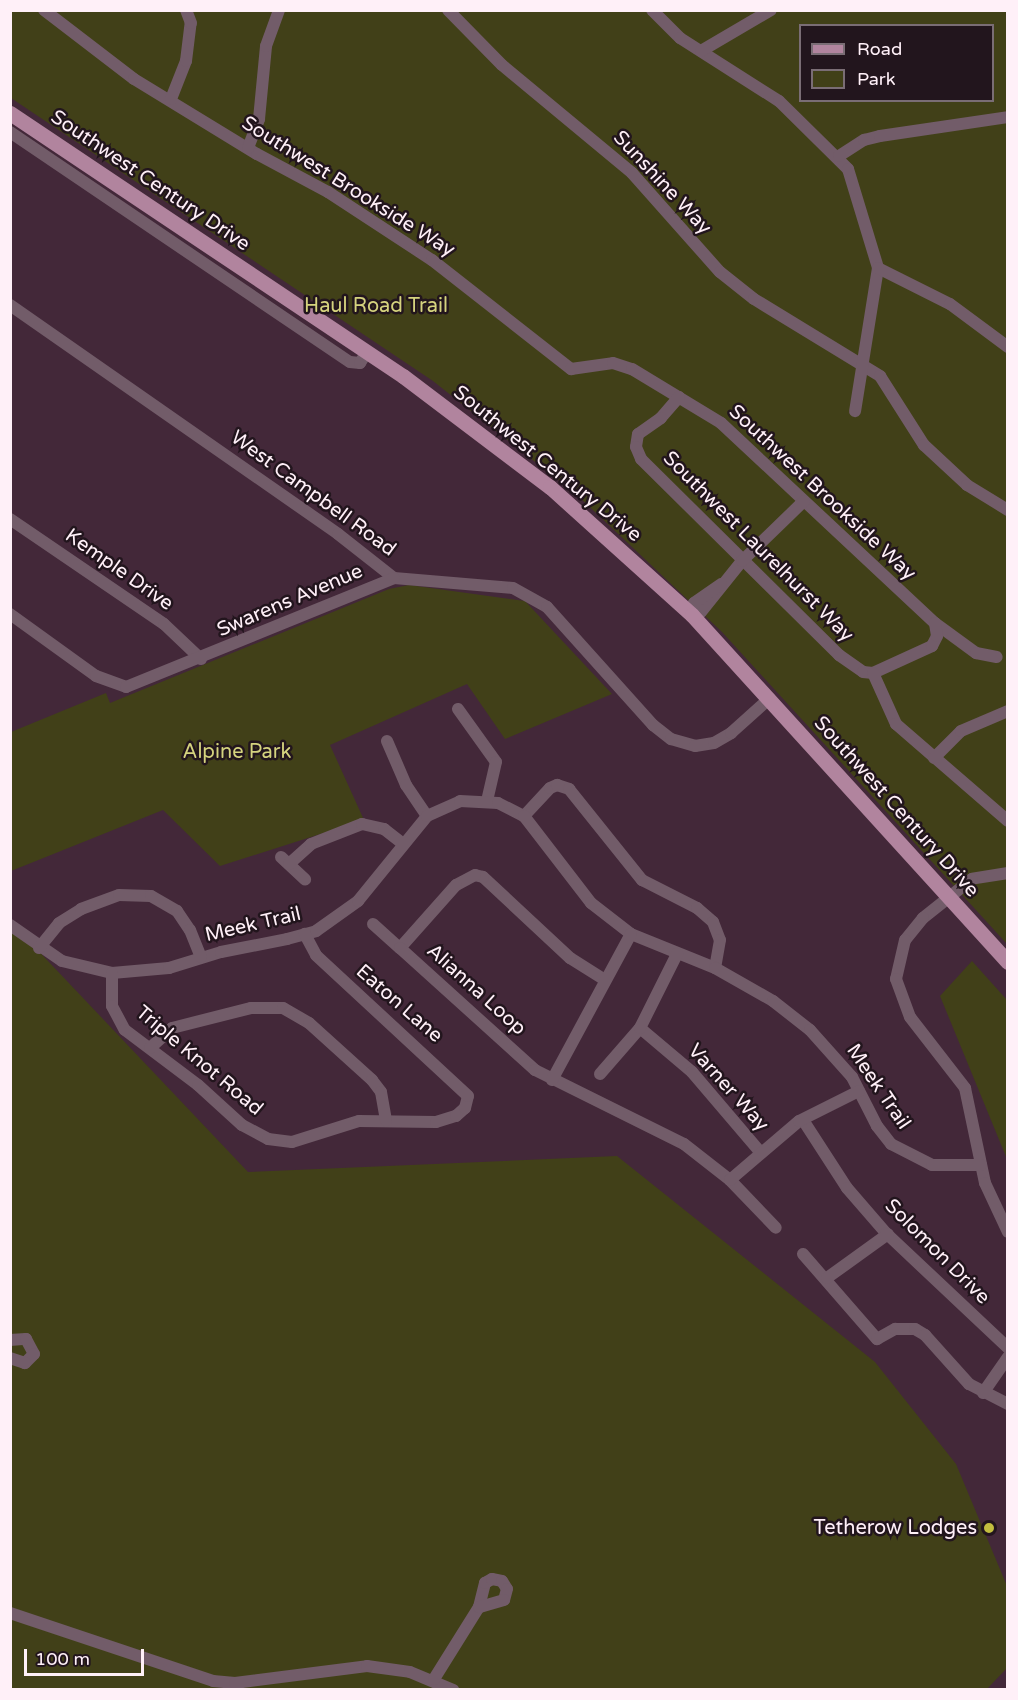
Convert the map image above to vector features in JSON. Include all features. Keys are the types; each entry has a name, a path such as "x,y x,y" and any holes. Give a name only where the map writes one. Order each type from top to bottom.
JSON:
{"main road":[{"name":"Southwest Century Drive","path":"10,113 367,352 550,487 692,615 1008,962"}],"street":[{"name":"Southwest Brookside Way","path":"45,10 134,79 171,99 248,148 328,192 432,260 571,369 613,363 632,369 736,434 935,623 976,653 997,657"},
{"path":"171,99 186,61 191,23 186,10"},
{"path":"248,148 259,119 266,46 279,10"},
{"name":"Sunshine Way","path":"448,10 502,65 632,173 720,273 754,299 863,363 892,391 919,438 945,466 983,497 1008,510"},
{"path":"652,10 680,38 779,101 839,156 848,169 878,268 855,411"},
{"path":"701,51 771,10"},
{"path":"839,156 864,140 880,136 1008,117"},
{"path":"10,132 350,362 360,363 367,352"},
{"path":"878,268 950,304 1008,347"},
{"name":"West Campbell Road","path":"10,305 338,534 394,578 490,584 529,595 570,629 653,725 684,745 714,743 731,733 770,699"},
{"name":"Southwest Laurelhurst Way","path":"679,397 661,418 638,434 638,453 742,561 839,655 855,667 873,673"},
{"path":"692,615 694,603 721,584 804,501"},
{"name":"Kemple Drive","path":"10,519 164,624 201,659"},
{"name":"Swarens Avenue","path":"10,614 116,686 135,686 394,578"},
{"path":"935,623 937,636 932,646 873,673 896,724 1008,821"},
{"path":"458,709 496,762 488,801"},
{"path":"934,758 961,731 1008,711"},
{"path":"387,741 406,785 427,816"},
{"path":"524,816 550,788 557,785 569,789 642,880 697,908 713,922 720,940 715,968"},
{"name":"Meek Trail","path":"10,925 39,948 81,968 112,973 169,968 201,957 305,934 331,922 358,901 427,816 460,801 488,801 512,807 524,816 576,879 591,892 600,908 631,934 715,968 773,1000 810,1030 839,1059 884,1135 911,1157 956,1168 981,1165"},
{"path":"305,879 285,861 311,844 362,824 384,829 403,844"},
{"path":"1008,873 972,879 948,896 905,940 896,979 910,1017 965,1088 991,1203 1008,1232"},
{"name":"Alianna Loop","path":"605,980 570,958 483,877 475,875 456,885 400,948 535,1070 574,1092 684,1143 730,1180 776,1228"},
{"path":"39,948 59,923 81,909 119,894 151,896 177,911 190,930 201,957"},
{"path":"373,924 400,948"},
{"name":"Eaton Lane","path":"305,934 316,955 447,1072 468,1096 468,1102"},
{"path":"552,1080 631,934"},
{"path":"600,1074 640,1028 677,954"},
{"name":"Triple Knot Road","path":"112,973 112,1006 124,1029 242,1125 268,1139 292,1142 341,1123 446,1120 456,1116 468,1102"},
{"path":"150,1048 172,1028 251,1008 284,1008 309,1023 372,1080 381,1092 386,1121"},
{"name":"Varner Way","path":"640,1028 692,1072 760,1152"},
{"path":"730,1180 760,1152 803,1120 859,1091"},
{"name":"Solomon Drive","path":"803,1120 835,1172 888,1234 1008,1348"},
{"path":"827,1278 888,1234"},
{"path":"803,1254 827,1278 876,1339 904,1328 925,1335 969,1384 1008,1404"},
{"path":"10,1340 26,1339 34,1354 25,1363 10,1358"},
{"path":"983,1393 1008,1357"},
{"path":"434,1679 479,1607"},
{"path":"10,1613 213,1681 235,1683 367,1666 387,1667 434,1679 453,1689"}],"green space":[{"name":"Haul Road Trail","path":"10,11 1007,11 1007,944 722,632 577,495 433,381 11,98"},
{"name":"Alpine Park","path":"409,585 525,601 612,694 505,739 467,684 330,745 364,820 220,866 163,810 11,871 11,732 106,693 110,703 389,589"},
{"path":"11,922 248,1172 617,1156 875,1362 956,1464 1007,1586 1007,1668 987,1689 11,1689"},
{"path":"972,961 1007,1000 1007,1159 940,996"}],"place":[{"name":"Tetherow Lodges","path":"989,1528"}]}
